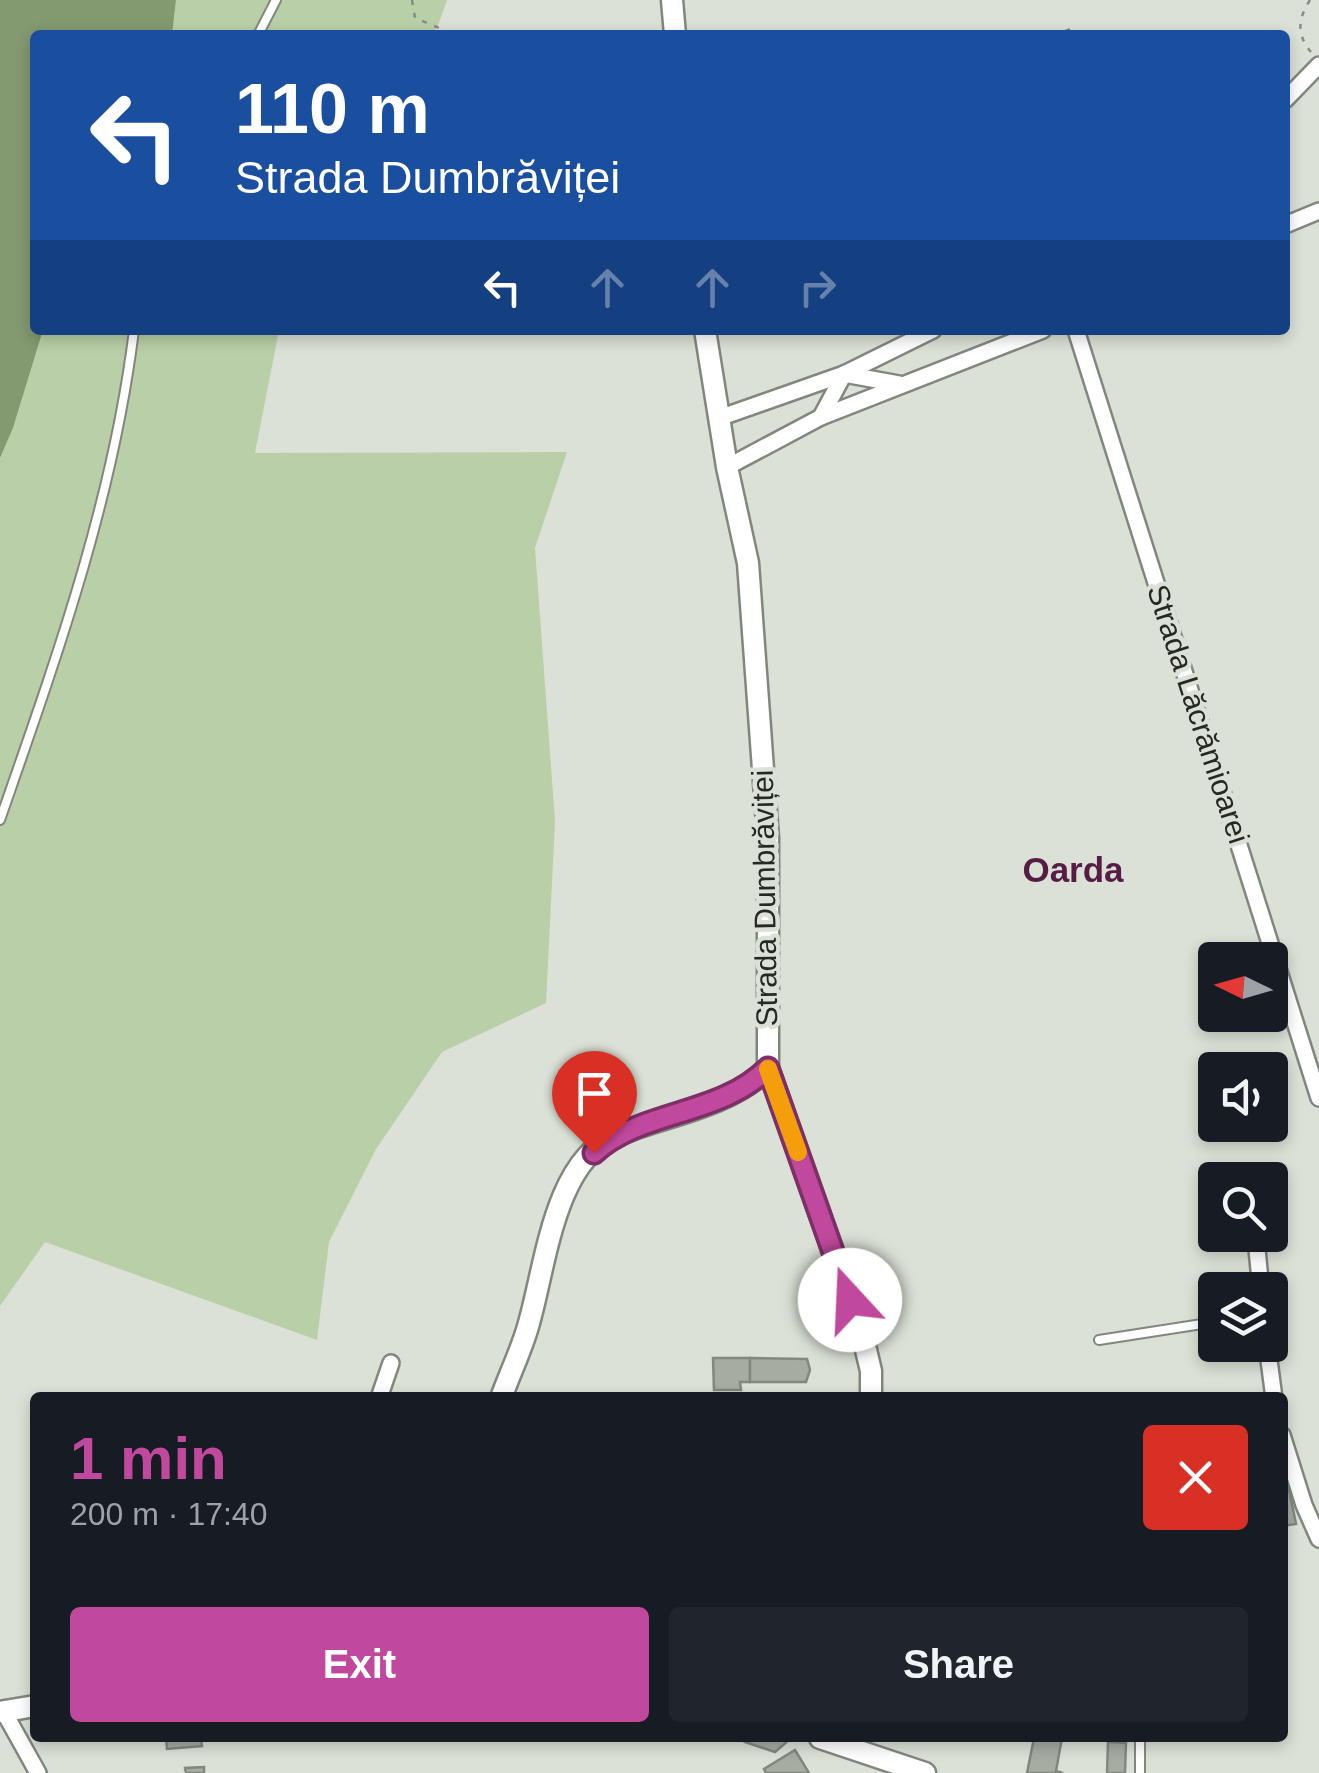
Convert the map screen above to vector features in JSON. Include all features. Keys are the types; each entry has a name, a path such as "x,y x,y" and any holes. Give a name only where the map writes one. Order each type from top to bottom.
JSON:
{"main road":[{"path":"672,0 675,30"},
{"name":"Strada Dumbrăviței","path":"502,1392 526,1334 556,1210 578,1168 610,1138 716,1101 754,1082 768,1068 768,838 748,563 705,335"},
{"path":"768,1068 862,1334 871,1371 871,1392"},
{"path":"2,1712 30,1706"},
{"path":"859,1745 925,1773"}],"street":[{"path":"1290,94 1319,62"},
{"path":"1290,223 1319,211"},
{"path":"719,418 844,374 922,335"},
{"path":"727,468 821,417 1030,335"},
{"name":"Strada Lăcrămioarei","path":"1078,335 1319,1098"},
{"path":"844,374 899,384"},
{"path":"821,417 844,374"},
{"path":"1269,1362 1273,1392"},
{"path":"381,1392 391,1363"},
{"path":"1288,1454 1319,1540"},
{"path":"2,1712 38,1773"}],"lane":[{"path":"261,30 276,0"},
{"path":"0,820 74,608 102,509 120,432 133,335"},
{"path":"1099,1340 1198,1325"},
{"path":"1140,1742 1140,1773"}],"path":[{"path":"412,0 414,18 444,30"},
{"path":"1310,0 1300,16 1301,39 1319,62"},
{"path":"1068,30 1074,28"}],"shaded area":[{"path":"0,0 176,0 173,30 30,30 30,335 41,335 0,458"},
{"path":"176,0 447,0 435,30 173,30"},
{"path":"41,335 278,335 255,453 567,452 535,548 555,821 546,1003 442,1052 376,1149 329,1242 317,1340 45,1242 0,1306 0,458"}],"building":[{"path":"713,1358 750,1358 750,1382 740,1382 741,1390 714,1390"},
{"path":"750,1358 807,1359 810,1370 806,1382 750,1382"},
{"path":"1288,1485 1296,1524 1288,1525"},
{"path":"166,1742 202,1742 202,1746 167,1749"},
{"path":"745,1742 787,1742 775,1752"},
{"path":"1033,1742 1061,1742 1056,1771 1063,1773 1027,1773"},
{"path":"1108,1742 1126,1743 1125,1773 1107,1773"},
{"path":"795,1750 809,1773 766,1773 764,1769"},
{"path":"204,1767 204,1773 186,1773 185,1768"}],"slow traffic":[{"path":"768,1069 798,1152"}],"district":[{"name":"Oarda","path":"1073,870"}],"route":[{"path":"594,1153 610,1138 716,1101 754,1082 768,1068 850,1300"}]}
